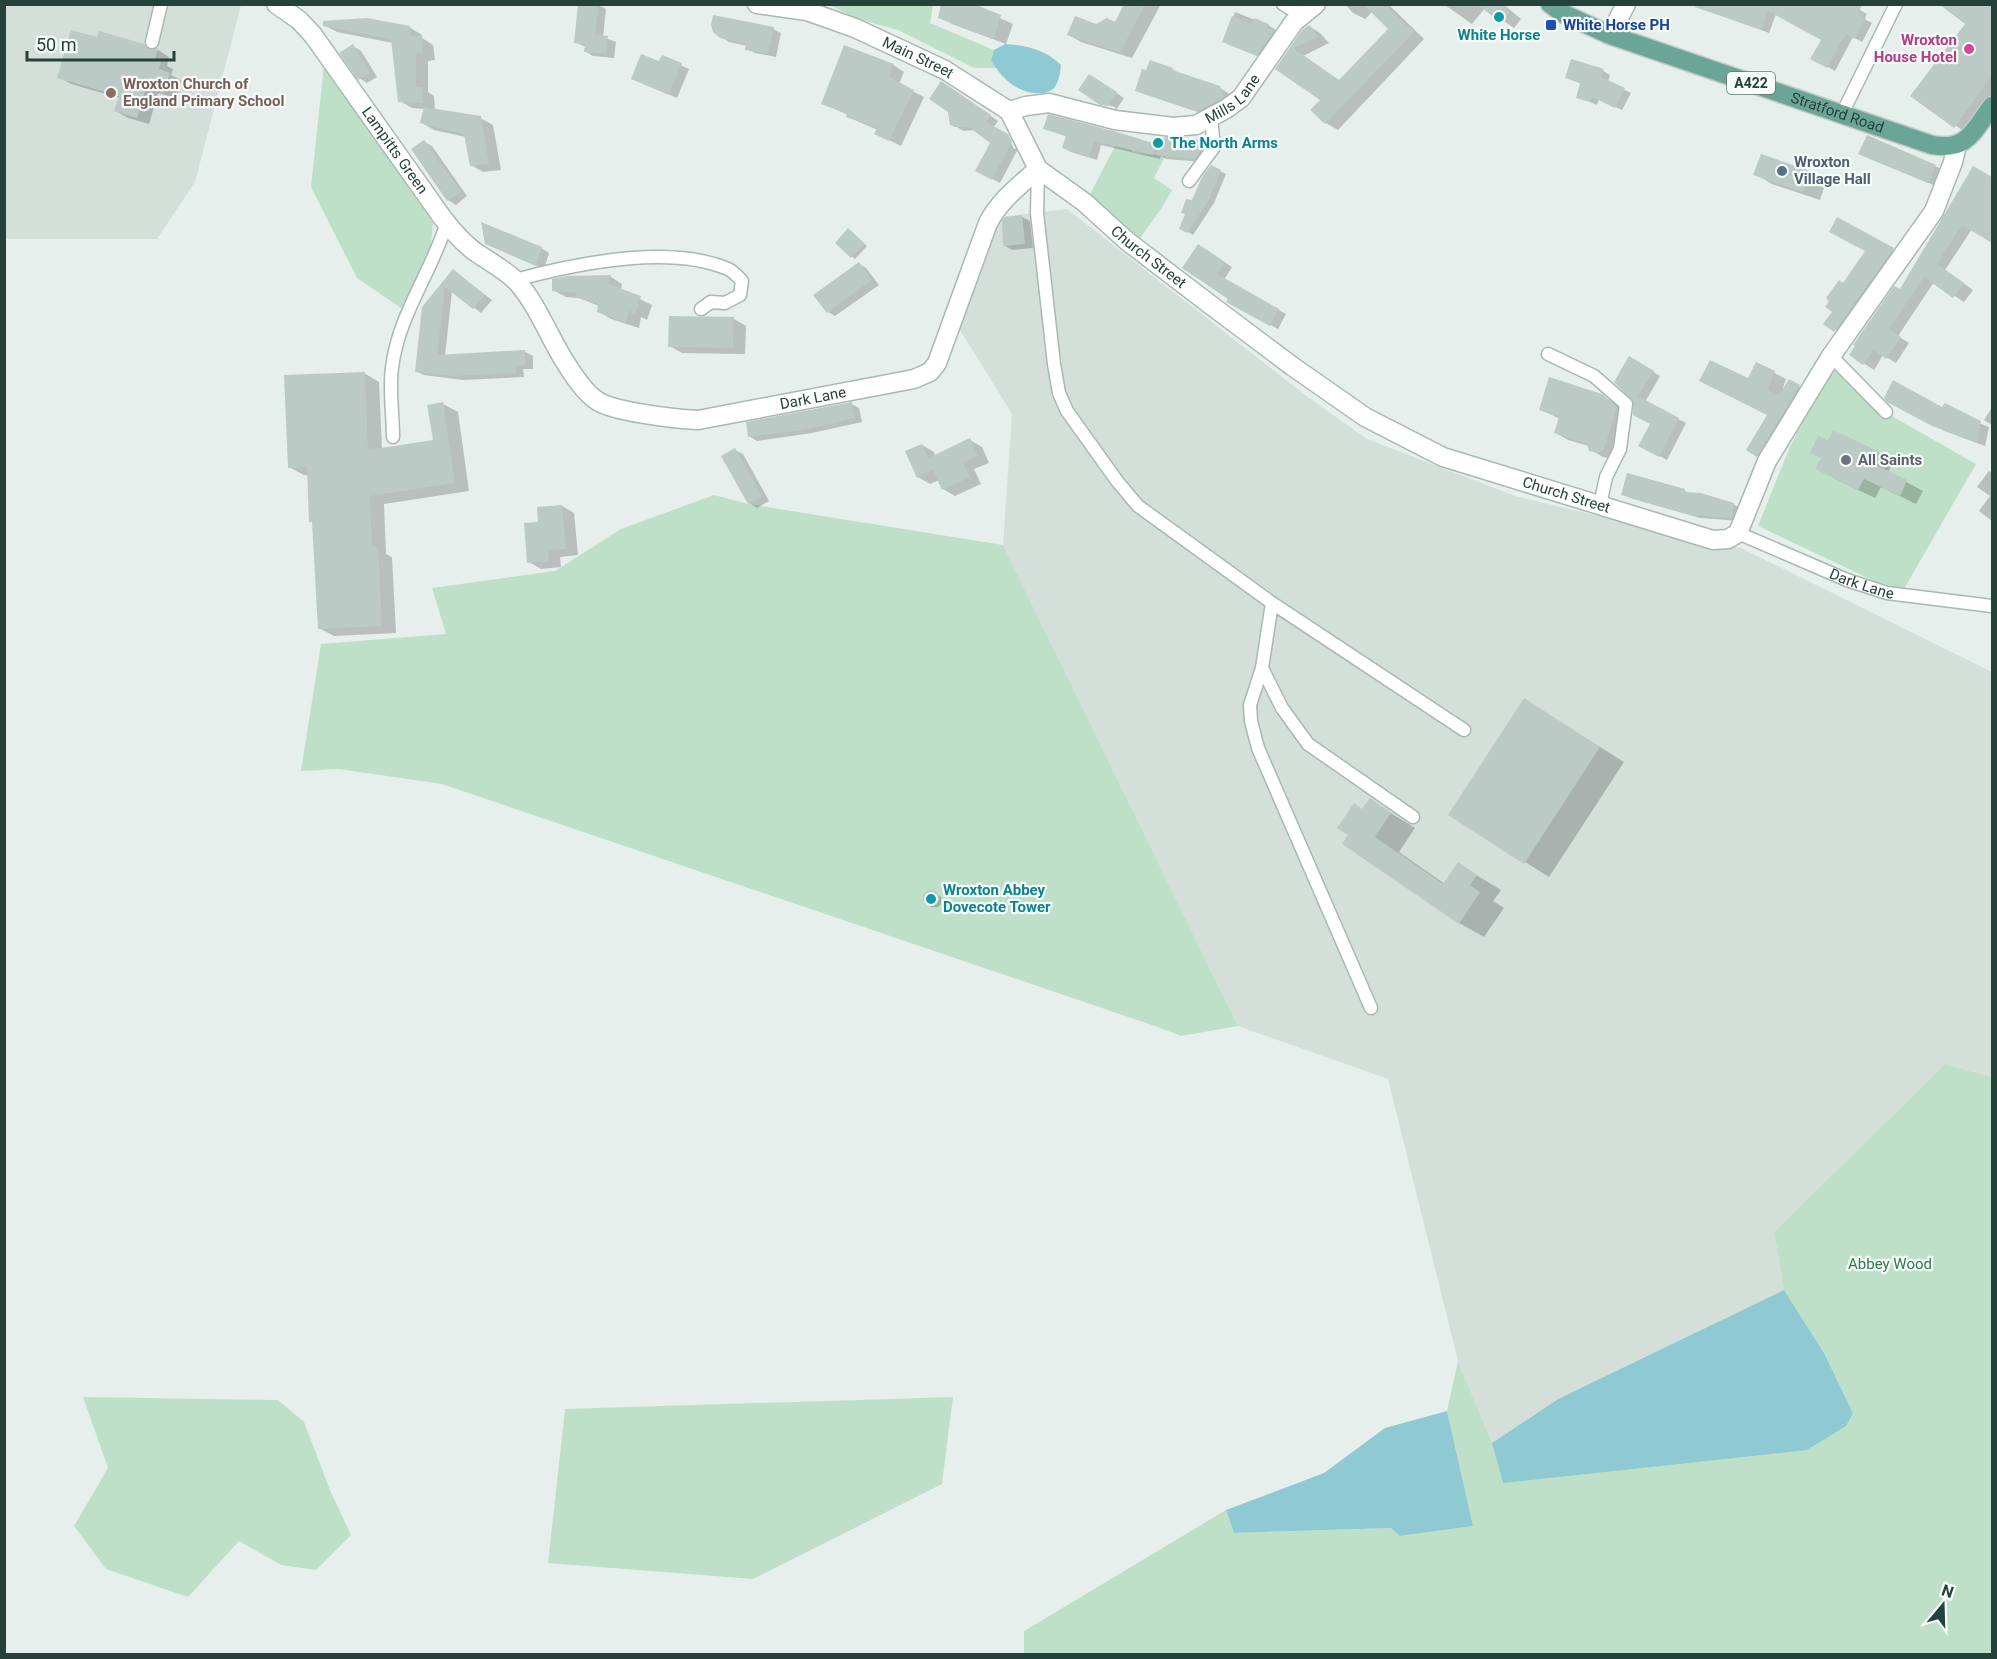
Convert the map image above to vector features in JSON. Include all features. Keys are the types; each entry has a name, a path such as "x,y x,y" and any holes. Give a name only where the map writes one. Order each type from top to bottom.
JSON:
{"main road":[{"name":"Stratford Road","path":"1550,4 1564,14 1610,35 1932,145 1957,146"},
{"path":"1957,146 1970,136 1992,106"}],"street":[{"name":"Lampitts Green","path":"276,4 299,20 313,34 446,225 471,249 519,284"},
{"name":"Main Street","path":"757,4 809,8 945,70 1009,111"},
{"path":"1610,35 1626,4"},
{"name":"Mills Lane","path":"1009,111 1049,103 1115,120 1173,127 1196,125 1241,98 1294,22 1309,10"},
{"path":"1009,111 1038,169"},
{"path":"1738,533 1767,461 1831,356 1934,211 1957,146"},
{"name":"Dark Lane","path":"519,284 576,378 596,401 620,409 672,419 698,420 914,378 930,372 937,363 995,209 1038,169"},
{"name":"Church Street","path":"1038,169 1084,202 1127,241 1212,306 1365,417 1443,457 1713,540 1728,539 1738,533"}],"lane":[{"path":"152,42 161,4"},
{"path":"1283,4 1309,10"},
{"path":"1842,114 1896,4"},
{"path":"1189,181 1214,147 1211,118"},
{"path":"1038,169 1037,213 1059,393 1067,411 1117,481 1138,506 1272,603 1464,730"},
{"path":"393,437 392,368 397,347 411,305 437,254 446,225"},
{"path":"519,284 589,263 649,258 703,262 730,270 742,281 740,295 725,303 711,302 701,309"},
{"path":"1548,354 1594,376 1626,404 1620,449 1606,477 1600,505"},
{"path":"1831,356 1886,412"},
{"name":"Dark Lane","path":"1738,533 1847,580 1887,593 1992,606"},
{"path":"1272,603 1262,668 1250,705 1257,748 1371,1008"},
{"path":"1262,668 1282,708 1308,744 1413,817"}],"shaded area":[{"name":"Wroxton Church of England Primary School","path":"5,5 241,5 195,182 157,239 5,239"},
{"path":"1067,209 1309,398 1367,439 1515,496 1724,546 1741,548 1992,672 1992,1077 1945,1064 1774,1232 1784,1290 1558,1399 1492,1443 1458,1361 1388,1079 1238,1026 1003,545 1012,414 957,325 1000,217"}],"green space":[{"path":"830,5 933,5 930,23 994,50 991,60 996,68 974,68 898,30 857,19"},
{"path":"324,65 433,223 430,257 401,308 357,278 311,187"},
{"path":"1115,146 1132,152 1165,156 1154,178 1172,190 1138,241 1088,198"},
{"path":"1835,365 1883,411 1976,464 1904,589 1876,582 1758,526 1789,449"},
{"path":"714,495 748,504 1003,545 1238,1026 1181,1036 442,784 339,769 301,771 321,644 446,634 432,588 555,571 621,529"},
{"name":"Abbey Wood","path":"1945,1064 1992,1077 1992,1654 1024,1654 1024,1631 1226,1510 1234,1533 1391,1528 1400,1536 1473,1526 1447,1411 1458,1361 1492,1443 1503,1483 1853,1413 1824,1353 1784,1290 1774,1232"},
{"path":"83,1397 278,1400 304,1422 330,1490 351,1535 316,1570 281,1565 239,1541 188,1597 106,1569 74,1526 108,1468"},
{"path":"953,1397 942,1484 753,1579 548,1563 565,1409"}],"water":[{"path":"1005,44 1035,49 1061,65 1054,88 1044,93 1033,93 1018,88 1005,79 991,60 994,50"},
{"path":"1784,1290 1824,1353 1853,1413 1846,1426 1807,1450 1503,1483 1492,1443 1558,1399"},
{"path":"1447,1411 1473,1526 1400,1536 1391,1528 1234,1533 1226,1510 1324,1473 1385,1428"}],"building":[{"path":"578,4 599,4 595,35 608,36 606,54 584,52 585,44 574,43"},
{"path":"941,4 974,4 1001,15 994,39 938,18"},
{"path":"1124,4 1145,4 1120,53 1067,35 1075,16 1096,24 1107,18 1115,22"},
{"path":"1363,4 1385,4 1414,32 1325,124 1310,110 1320,100 1275,69 1302,30 1309,25 1319,37 1293,48 1339,80 1388,29"},
{"name":"White Horse","path":"1477,4 1502,4 1510,11 1501,23"},
{"path":"1696,4 1863,4 1858,13 1866,18 1854,39 1846,34 1827,68 1810,59 1821,40 1768,11 1761,30 1695,7"},
{"name":"Wroxton House Hotel","path":"1939,4 1992,4 1992,75 1954,128 1910,96 1965,24"},
{"path":"713,15 774,27 768,54 745,50 746,44 720,38 713,32 711,25"},
{"path":"1232,16 1252,24 1254,18 1269,24 1267,28 1274,31 1257,56 1222,42"},
{"path":"367,18 410,26 411,36 422,36 423,53 416,54 416,87 422,87 423,103 398,102 391,39 323,26 323,21"},
{"path":"71,30 97,37 99,31 144,44 150,50 158,48 155,59 161,61 159,69 170,73 164,93 146,87 137,118 114,111 119,96 57,78"},
{"path":"353,44 370,73 358,80 339,53"},
{"path":"844,45 894,64 889,77 914,90 889,141 874,134 877,128 846,117 847,114 821,104"},
{"path":"641,54 659,61 662,55 682,63 669,95 631,79"},
{"path":"1571,59 1604,69 1601,77 1625,88 1615,108 1592,97 1590,102 1576,98 1580,83 1565,78"},
{"path":"1150,60 1220,86 1224,97 1198,111 1135,91 1142,69 1146,70"},
{"path":"1089,74 1117,92 1108,106 1100,105 1078,90"},
{"path":"941,81 991,115 986,122 1008,134 1012,142 992,180 975,171 990,143 969,127 950,125 948,112 929,99"},
{"path":"424,107 481,116 489,164 470,166 464,134 420,123"},
{"path":"1048,114 1156,144 1153,155 1094,141 1089,157 1062,148 1066,136 1043,129"},
{"path":"1867,135 1936,165 1928,183 1858,154"},
{"path":"1165,137 1201,140 1200,152 1195,159 1156,155"},
{"path":"424,140 461,192 447,201 411,149"},
{"name":"Wroxton Village Hall","path":"1761,154 1810,171 1803,192 1753,175"},
{"path":"1211,165 1221,170 1209,200 1187,233 1179,229 1185,214 1181,213 1186,199 1192,200 1202,177"},
{"path":"1973,166 1992,177 1992,243 1962,225 1937,264 1964,283 1953,298 1924,277 1889,329 1901,337 1886,359 1874,350 1863,365 1849,355 1855,346 1853,345 1894,286 1900,289"},
{"path":"1022,215 1025,244 1003,246 1002,221 1005,217"},
{"path":"1837,217 1894,248 1834,332 1823,324 1832,312 1825,307 1829,301 1826,298 1839,280 1843,283 1865,251 1829,232"},
{"path":"481,222 542,247 536,266 485,244"},
{"path":"848,228 865,244 851,258 835,243"},
{"path":"1198,244 1225,262 1217,274 1279,309 1270,326 1226,302 1228,299 1182,268"},
{"path":"859,262 872,280 827,313 813,295"},
{"path":"453,269 485,295 473,309 445,287 437,355 525,350 526,365 516,366 516,373 454,376 415,372 422,307"},
{"path":"611,275 608,284 641,296 635,315 629,310 626,323 597,312 598,304 575,297 577,293 552,291 552,279 568,276"},
{"path":"669,316 734,317 733,348 668,347"},
{"path":"1629,356 1654,371 1638,396 1679,418 1659,457 1638,446 1650,424 1633,415 1633,401 1614,382"},
{"path":"1710,360 1748,378 1756,362 1775,371 1768,390 1779,395 1789,379 1800,385 1757,457 1746,450 1767,415 1699,381"},
{"path":"365,372 368,450 433,440 427,405 443,402 455,483 370,496 372,547 378,547 382,626 318,629 307,467 288,468 284,375"},
{"path":"1549,377 1602,394 1617,407 1604,449 1598,453 1589,451 1587,444 1554,433 1559,417 1539,410"},
{"path":"1893,380 1942,407 1945,403 1981,421 1977,443 1932,426 1887,402 1884,398"},
{"path":"852,402 855,418 803,430 748,437 746,422"},
{"name":"All Saints","path":"1833,430 1878,451 1872,463 1907,480 1900,496 1864,479 1858,490 1815,469 1821,458 1810,453 1818,436 1828,440"},
{"path":"970,438 978,456 963,462 970,477 942,490 933,470 917,478 905,451 922,444 928,458"},
{"path":"735,448 762,496 748,504 721,456"},
{"path":"1627,473 1685,489 1685,492 1701,493 1734,503 1732,518 1691,515 1621,495"},
{"path":"562,505 566,549 548,550 549,561 527,563 524,523 538,522 537,507"},
{"path":"1524,698 1600,747 1524,864 1448,815"},
{"path":"1370,798 1391,813 1375,837 1443,884 1458,862 1477,875 1470,885 1480,892 1459,924 1342,844 1348,835 1337,828 1354,803 1362,809"},
{"name":"Wroxton Abbey Dovecote Tower","path":"928,890 934,890 939,898 937,904 928,906 923,901 923,895"}],"place":[{"name":"White Horse","path":"1499,17"},
{"name":"White Horse PH","path":"1551,25"},
{"name":"Wroxton House Hotel","path":"1969,49"},
{"name":"Wroxton Church of England Primary School","path":"111,93"},
{"name":"The North Arms","path":"1158,143"},
{"name":"Wroxton Village Hall","path":"1782,171"},
{"name":"All Saints","path":"1846,460"},
{"name":"Wroxton Abbey Dovecote Tower","path":"931,899"}]}
